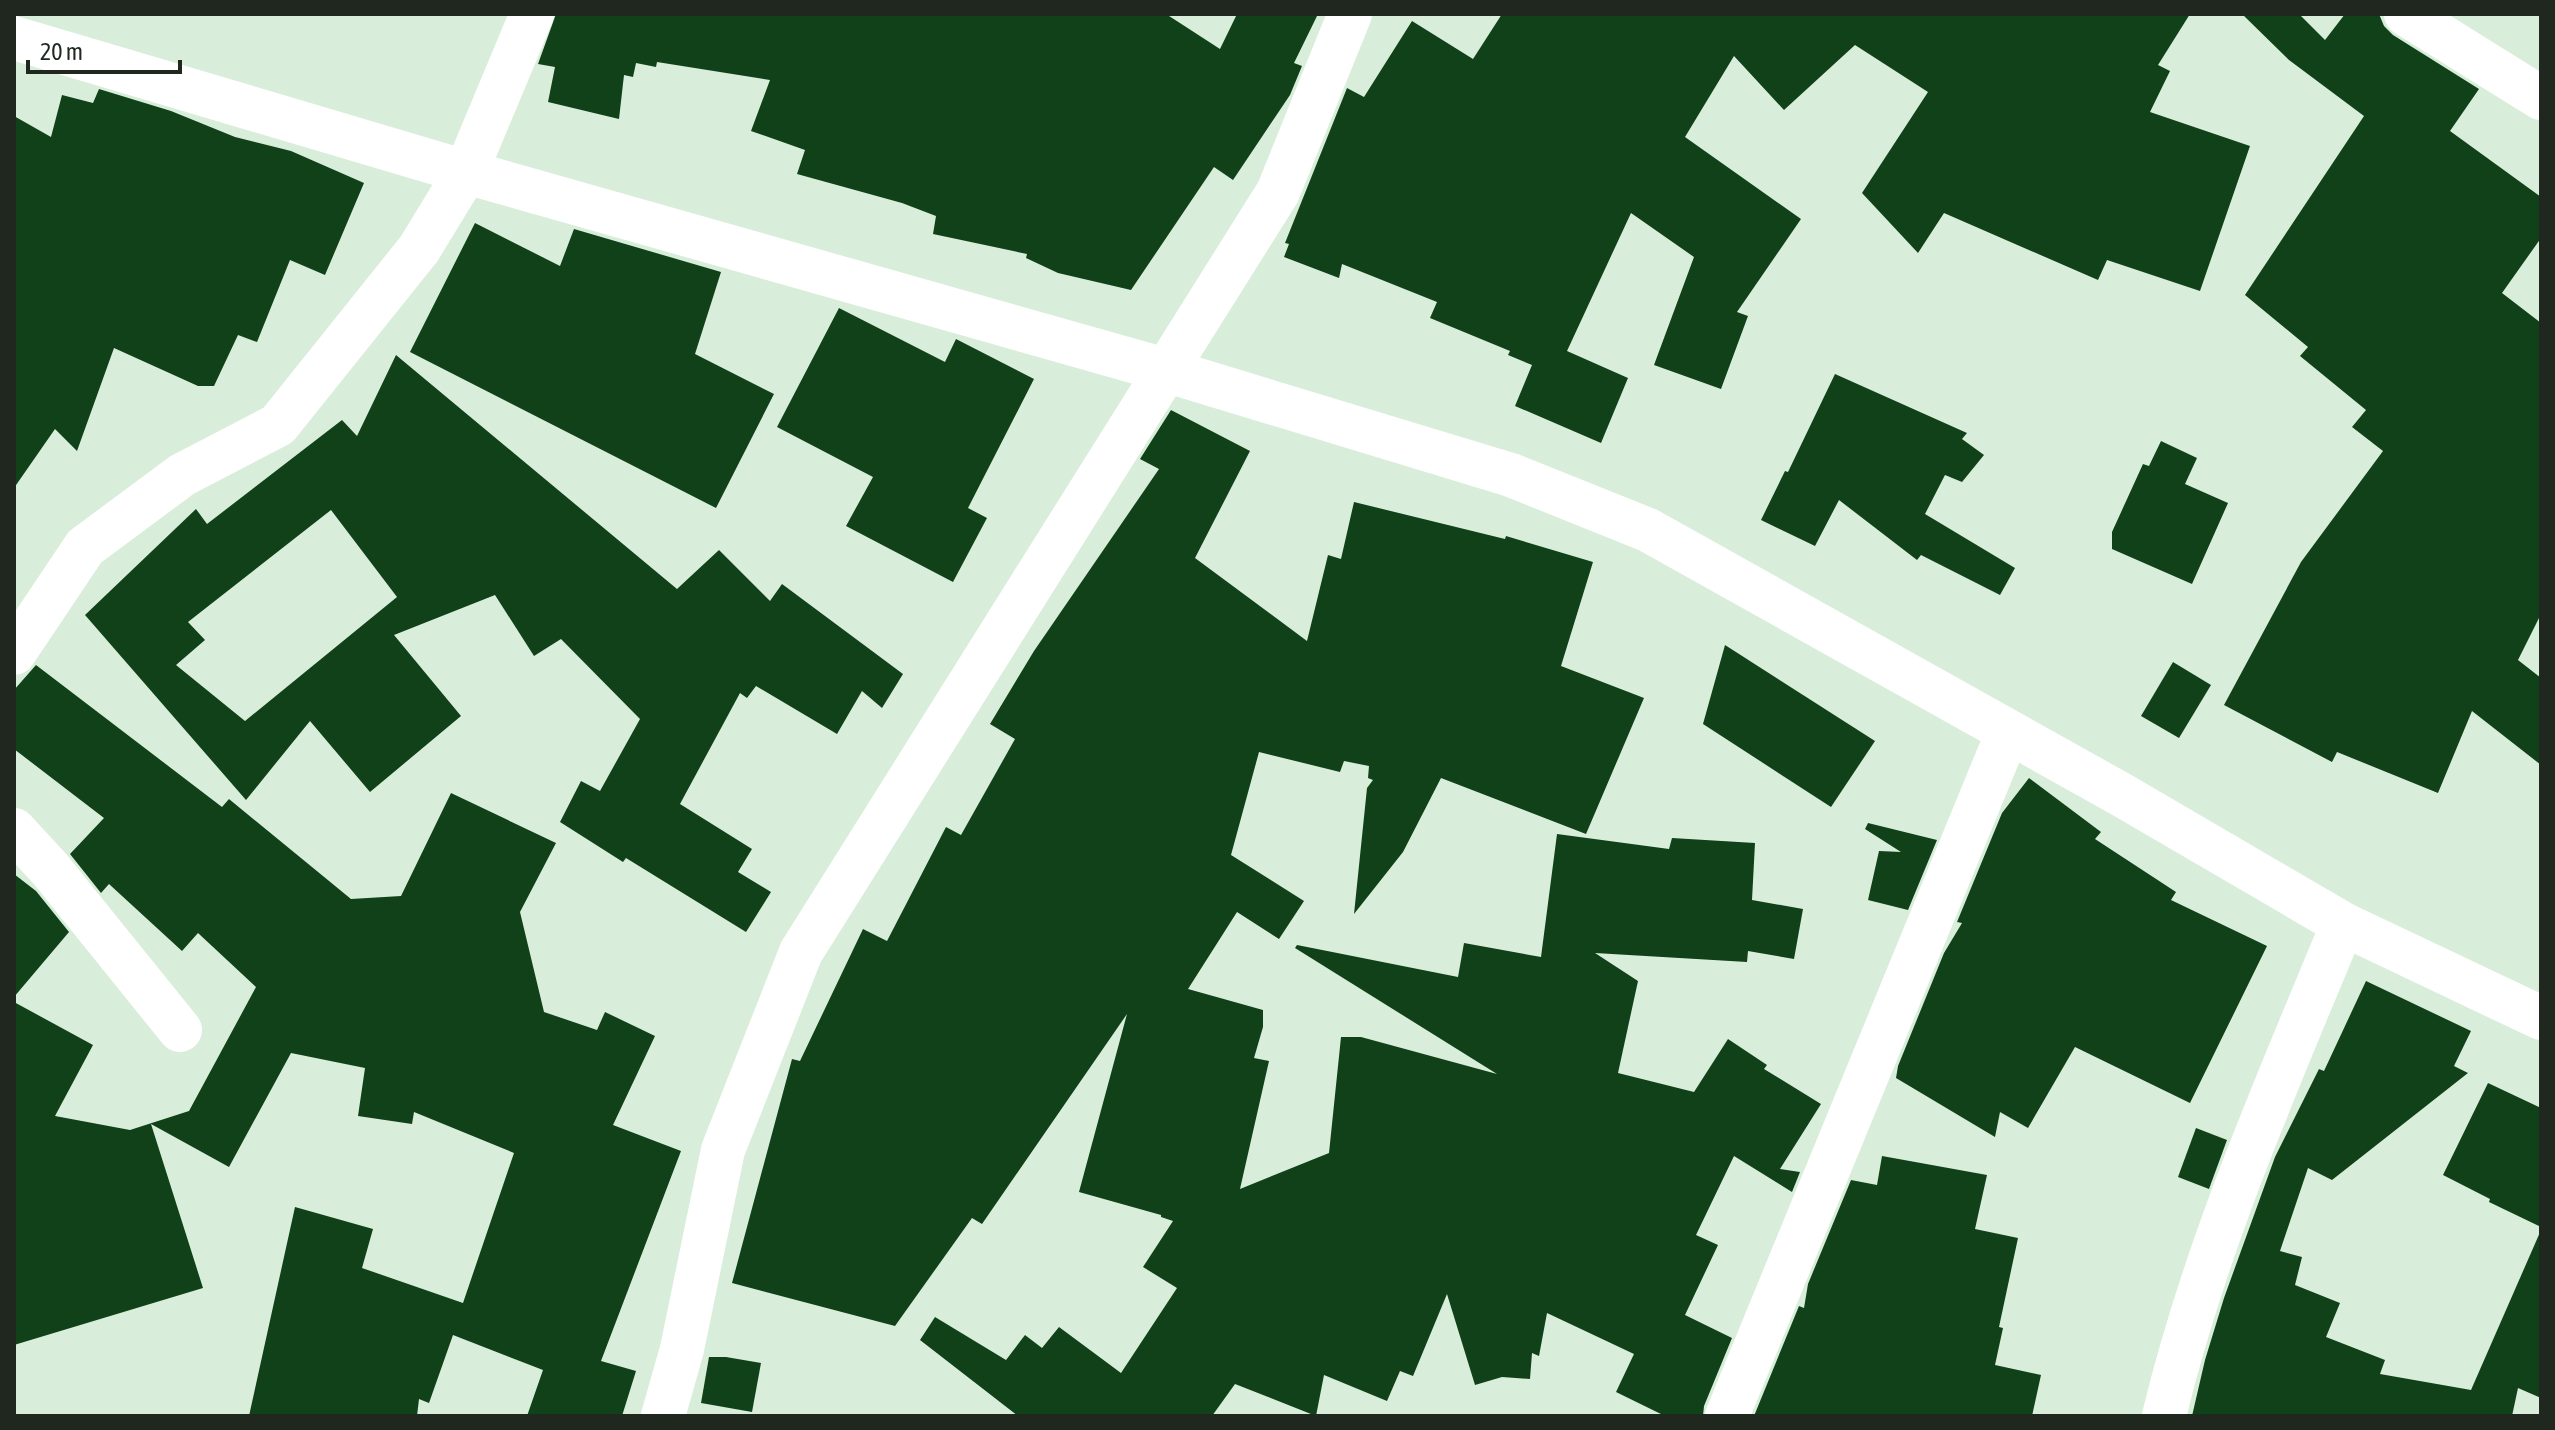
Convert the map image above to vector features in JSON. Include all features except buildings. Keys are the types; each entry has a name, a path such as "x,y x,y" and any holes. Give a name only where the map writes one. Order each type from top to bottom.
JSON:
{"street":[{"path":"14,653 85,547 182,475 278,425 419,249 466,172 532,14"},
{"path":"663,1416 682,1349 723,1150 801,952 1278,192 1350,14"},
{"path":"2406,14 2541,98"},
{"path":"14,38 466,172 1165,370 1511,475 1648,530 2343,924 2541,1018"},
{"path":"1727,1416 2008,732"},
{"path":"14,830 50,869 180,1030"},
{"path":"2164,1416 2176,1367 2236,1181 2343,924"}]}
